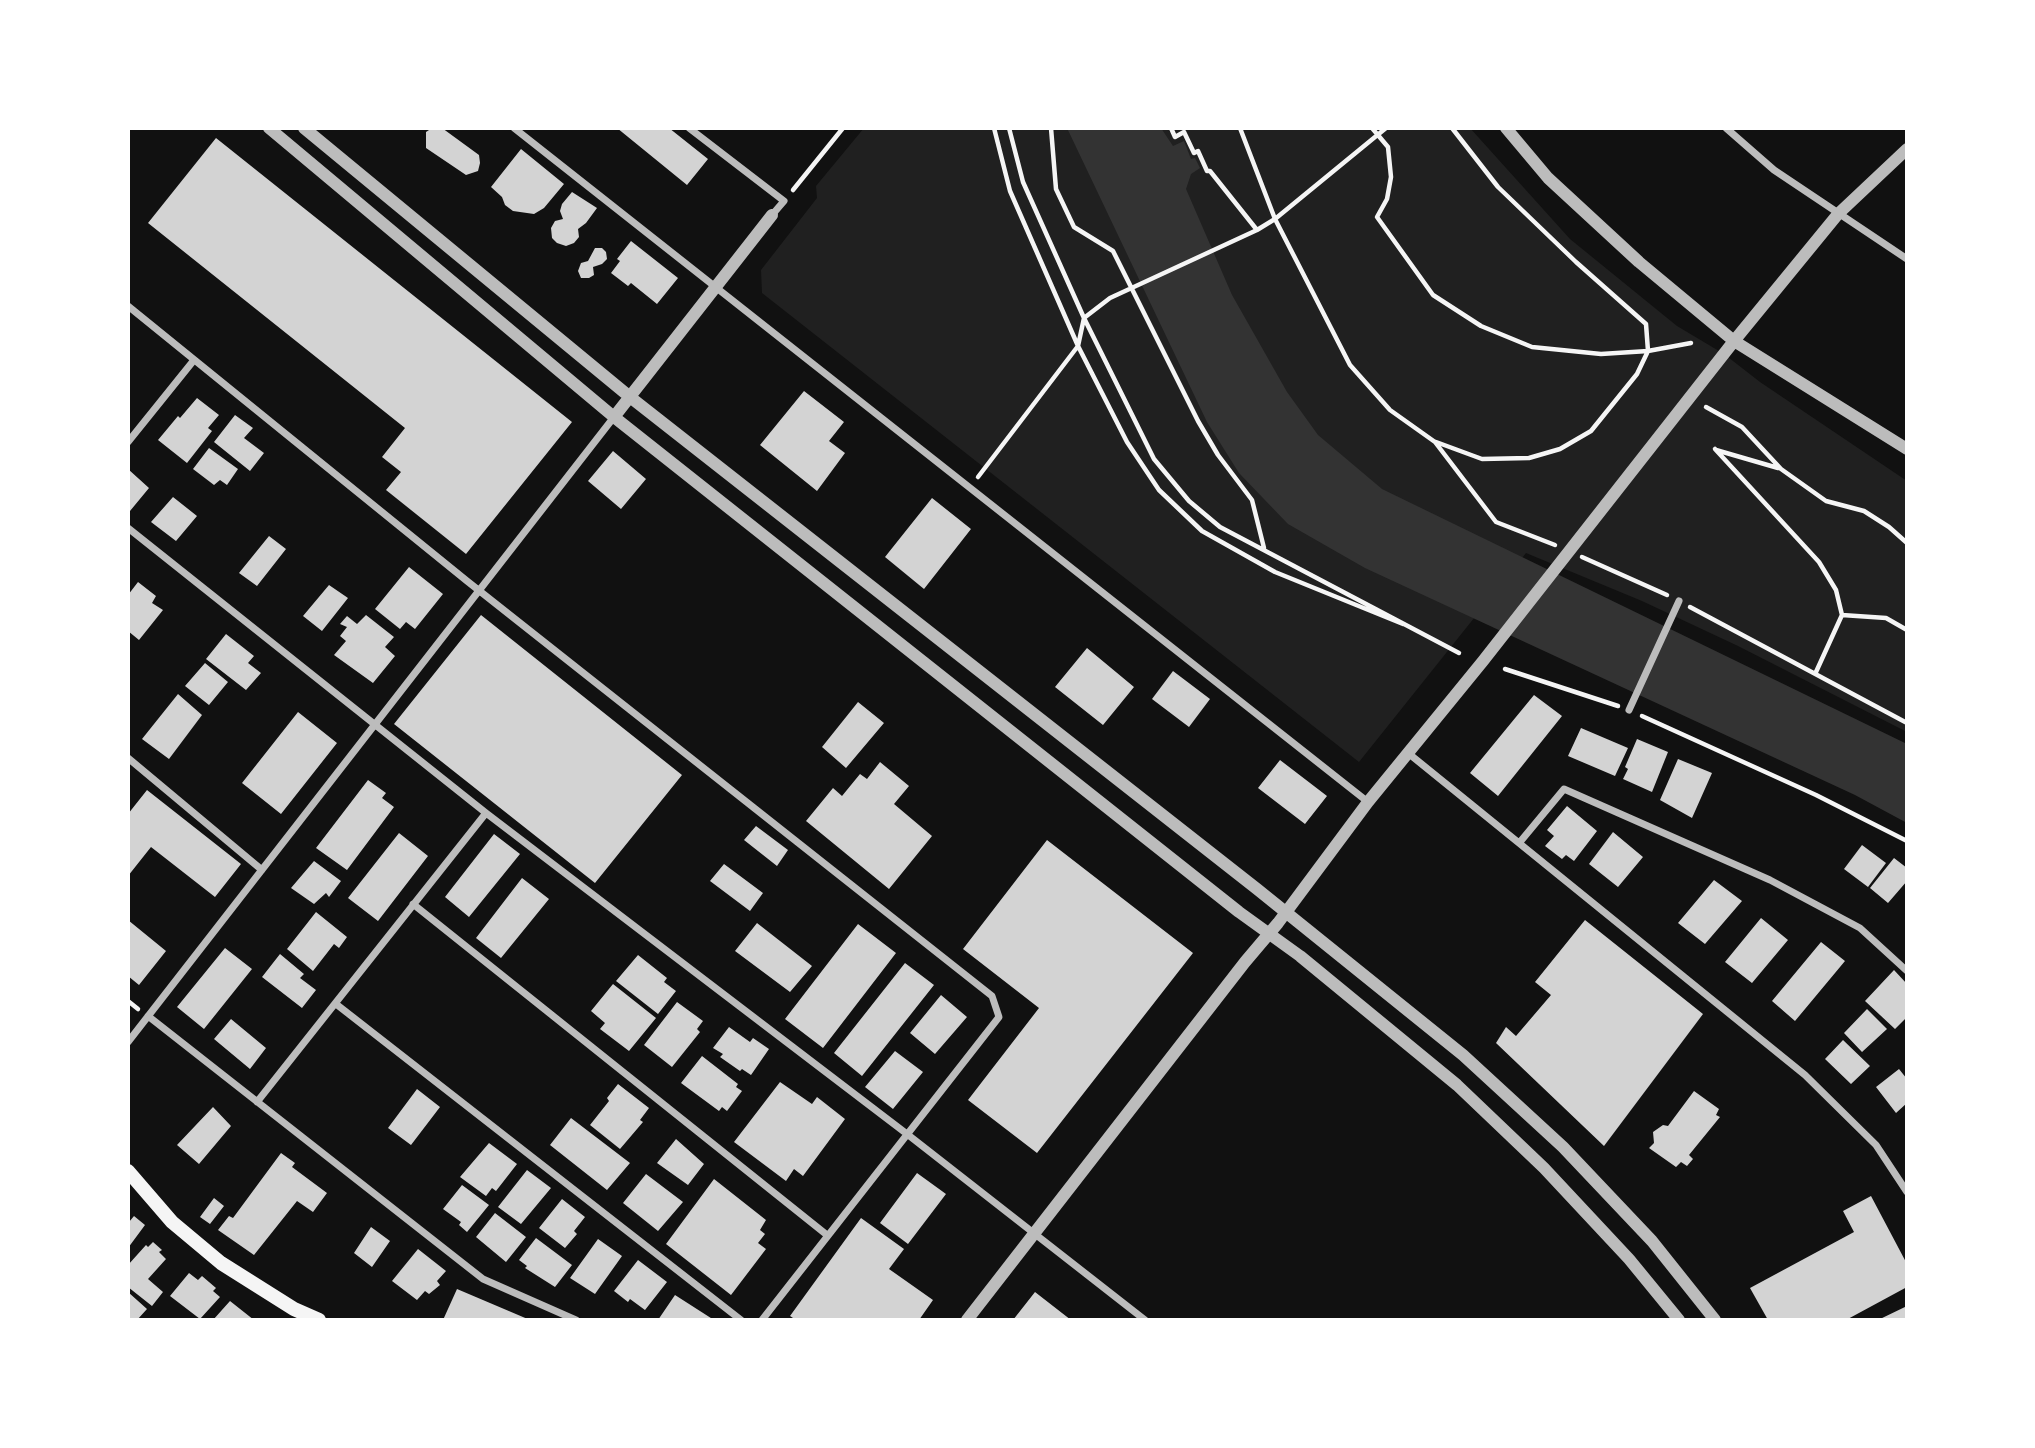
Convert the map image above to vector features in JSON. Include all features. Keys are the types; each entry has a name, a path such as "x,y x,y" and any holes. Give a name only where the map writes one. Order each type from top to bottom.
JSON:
{"main road":[{"path":"128,1171 172,1222 221,1263 291,1315 319,1320"}],"street":[{"path":"269,128 614,417 1267,934 1300,956 1457,1085 1544,1168 1629,1259 1679,1320"},
{"path":"304,128 630,397 1286,912 1463,1055 1563,1147 1652,1241 1715,1320"},
{"path":"514,128 1368,802"},
{"path":"128,1042 478,589 784,201 689,128"},
{"path":"1506,128 1548,178 1639,262 1734,341 1907,449"},
{"path":"1726,128 1774,170 1907,259"},
{"path":"967,1320 1286,912 1368,802 1483,661 1734,341 1838,214 1907,149"},
{"path":"128,306 478,589 992,996 999,1017 762,1320"},
{"path":"128,442 194,360"},
{"path":"128,528 486,813 1144,1320"},
{"path":"1629,710 1679,601"},
{"path":"1408,753 1805,1075 1876,1145 1907,1192"},
{"path":"128,758 262,870"},
{"path":"1520,842 1564,789 1792,892 1860,928 1907,971"},
{"path":"257,1102 486,813"},
{"path":"413,904 827,1235"},
{"path":"337,1004 741,1320"},
{"path":"148,1016 483,1279 576,1320"}],"path":[{"path":"784,201 843,128"},
{"path":"993,128 1010,191 1078,346 1127,442 1158,491 1202,531 1275,572 1421,631"},
{"path":"1009,128 1023,182 1084,318 1154,459 1189,501 1220,527 1459,653"},
{"path":"1051,128 1056,189 1074,226 1113,251 1198,421 1218,455 1252,500 1264,548"},
{"path":"1171,128 1175,137 1184,132 1194,153 1198,151 1206,171 1210,171 1255,231"},
{"path":"1240,128 1275,219 1350,365 1390,411 1435,442 1482,459 1529,458 1560,449 1591,431 1637,373 1648,351 1646,324 1498,187 1452,128"},
{"path":"1372,128 1388,146 1391,177 1387,199 1377,217 1433,295 1481,326 1532,347 1601,354 1648,351 1691,344"},
{"path":"978,477 1078,346 1084,318 1110,298 1255,231 1275,219 1386,128"},
{"path":"1706,407 1742,427 1781,469 1826,501 1864,511 1889,527 1907,544"},
{"path":"1435,442 1496,522 1567,550"},
{"path":"1781,469 1715,449 1819,562 1836,590 1842,615 1816,673"},
{"path":"1579,556 1679,601 1907,723"},
{"path":"1842,615 1886,618 1907,630"},
{"path":"1505,669 1629,710 1816,795 1907,841"}],"shaded area":[{"path":"864,128 1470,128 1570,239 1677,326 1724,354 1760,382 1907,481 1907,732 1738,646 1642,601 1526,553 1359,762 762,293 761,270 817,198 816,186"},
{"path":"1067,128 1161,128 1173,146 1184,141 1191,159 1195,158 1200,168 1191,174 1186,189 1232,295 1287,392 1318,435 1382,489 1907,744 1907,823 1855,795 1365,568 1288,524 1239,473 1207,422"}],"building":[{"path":"432,128 442,128 479,155 478,171 466,175 426,148 426,132"},
{"path":"617,128 669,128 708,159 687,185"},
{"path":"216,138 572,422 466,554 386,490 401,472 382,457 405,428 148,223"},
{"path":"521,149 564,184 544,208 534,214 513,211 491,187"},
{"path":"572,192 597,208 578,229 579,237 566,246 552,238 551,228 555,221 563,219 560,211 562,204"},
{"path":"631,241 678,278 657,304 631,283 628,286 611,273 620,261 617,259"},
{"path":"595,248 602,248 607,259 593,267 594,275 581,278 578,271 581,263 588,261"},
{"path":"804,391 844,422 829,441 845,453 817,491 760,445"},
{"path":"197,398 219,415 208,428 212,431 187,463 158,440"},
{"path":"235,415 253,428 244,438 264,453 250,471 214,442"},
{"path":"209,448 238,469 227,485 220,480 214,485 193,469"},
{"path":"613,451 646,479 621,509 588,481"},
{"path":"128,469 149,488 130,511 128,510"},
{"path":"173,497 197,516 176,541 151,522"},
{"path":"932,498 971,529 924,589 885,557"},
{"path":"269,536 286,549 257,586 239,573"},
{"path":"409,567 443,594 415,629 406,622 400,629 375,609"},
{"path":"138,582 156,596 152,603 163,610 139,640 128,631 128,595"},
{"path":"329,585 348,598 322,631 303,616"},
{"path":"366,615 394,637 385,647 395,656 373,683 334,655 346,641 340,636 347,627 340,624 347,616 357,624"},
{"path":"481,615 682,775 595,883 394,724"},
{"path":"226,634 254,656 248,663 261,673 246,690 206,659"},
{"path":"1087,648 1134,687 1103,725 1055,687"},
{"path":"205,663 228,682 209,705 185,686"},
{"path":"1173,671 1210,699 1189,727 1152,699"},
{"path":"178,694 202,715 169,759 142,739"},
{"path":"1534,695 1562,716 1498,796 1470,773"},
{"path":"858,702 884,723 846,768 822,747"},
{"path":"298,712 337,743 281,814 242,783"},
{"path":"1581,728 1628,748 1615,776 1568,756"},
{"path":"1637,739 1668,752 1652,792 1623,779"},
{"path":"1678,759 1712,773 1692,818 1660,800"},
{"path":"1280,760 1327,796 1305,824 1258,788"},
{"path":"880,762 909,786 894,804 932,836 889,889 806,821 833,788 842,796 860,774 867,779"},
{"path":"368,780 386,793 382,798 394,807 347,870 316,848"},
{"path":"147,790 241,864 215,897 151,847 128,876 128,814"},
{"path":"1567,806 1597,831 1574,861 1566,855 1562,859 1545,846 1554,836 1547,830"},
{"path":"756,826 788,850 777,866 744,840"},
{"path":"1613,832 1643,857 1618,887 1589,864"},
{"path":"399,833 428,856 378,921 348,898"},
{"path":"494,834 520,854 469,917 445,897"},
{"path":"1047,840 1193,953 1037,1153 968,1100 1039,1008 963,949"},
{"path":"1862,845 1886,863 1868,887 1844,869"},
{"path":"1894,858 1907,868 1907,881 1888,903 1870,888"},
{"path":"314,861 341,881 329,897 326,893 314,904 291,888"},
{"path":"724,864 763,893 750,911 710,881"},
{"path":"522,878 549,899 501,958 476,938"},
{"path":"1714,880 1742,901 1705,944 1678,923"},
{"path":"316,912 347,937 339,948 334,944 313,971 287,949"},
{"path":"1761,918 1788,940 1752,983 1725,962"},
{"path":"128,920 166,951 139,985 128,976"},
{"path":"1585,920 1703,1014 1604,1146 1496,1043 1506,1027 1516,1036 1551,995 1535,982"},
{"path":"757,923 812,966 790,992 735,951"},
{"path":"858,924 896,953 823,1048 785,1019"},
{"path":"1821,942 1845,961 1795,1021 1772,1001"},
{"path":"225,948 252,969 204,1029 177,1007"},
{"path":"280,954 304,974 300,978 316,990 302,1008 262,977"},
{"path":"638,955 667,978 664,982 676,991 658,1014 616,981"},
{"path":"905,963 934,985 862,1076 834,1053"},
{"path":"1894,970 1907,984 1907,1017 1895,1029 1865,1001"},
{"path":"613,984 656,1018 629,1051 600,1029 605,1023 591,1011"},
{"path":"941,995 967,1017 935,1054 910,1033"},
{"path":"677,1002 703,1021 697,1029 700,1032 672,1067 644,1045"},
{"path":"1867,1009 1887,1029 1862,1052 1844,1033"},
{"path":"231,1019 266,1048 250,1069 214,1039"},
{"path":"729,1027 750,1042 753,1038 769,1049 751,1075 720,1057 723,1054 713,1048"},
{"path":"1843,1040 1870,1066 1851,1084 1825,1059"},
{"path":"895,1051 923,1072 893,1109 865,1087"},
{"path":"702,1056 738,1084 736,1087 742,1091 727,1111 722,1107 719,1111 681,1083"},
{"path":"1899,1069 1907,1079 1907,1103 1896,1113 1876,1087"},
{"path":"780,1082 812,1104 817,1097 845,1119 803,1176 794,1169 786,1181 734,1142"},
{"path":"618,1084 649,1108 640,1120 643,1122 620,1149 590,1125 609,1101 607,1098"},
{"path":"417,1089 440,1107 411,1145 388,1128"},
{"path":"1694,1091 1719,1109 1716,1115 1720,1117 1689,1155 1693,1159 1687,1166 1681,1162 1676,1167 1649,1148 1654,1143 1653,1132 1663,1125 1668,1126"},
{"path":"213,1107 231,1126 199,1164 177,1145"},
{"path":"571,1118 630,1163 607,1190 550,1145"},
{"path":"676,1139 704,1164 688,1185 657,1163"},
{"path":"489,1143 517,1164 496,1191 492,1188 486,1196 460,1177"},
{"path":"281,1153 295,1163 292,1167 327,1193 313,1212 297,1201 254,1255 218,1230 229,1216 233,1218"},
{"path":"527,1170 551,1188 521,1224 498,1207"},
{"path":"917,1173 946,1194 908,1244 880,1223"},
{"path":"646,1174 683,1202 658,1231 623,1203"},
{"path":"714,1179 766,1220 760,1230 765,1234 758,1243 766,1249 731,1295 666,1244"},
{"path":"462,1185 489,1205 467,1232 459,1225 461,1222 443,1209"},
{"path":"1871,1196 1907,1264 1907,1287 1846,1320 1768,1320 1750,1288 1854,1232 1843,1211"},
{"path":"214,1198 224,1206 210,1224 200,1217"},
{"path":"562,1199 585,1217 574,1231 577,1234 565,1248 539,1228"},
{"path":"495,1213 526,1237 506,1262 476,1237"},
{"path":"134,1216 145,1225 128,1248 128,1221"},
{"path":"861,1218 904,1249 889,1269 933,1300 919,1320 796,1320 790,1316"},
{"path":"371,1227 390,1241 372,1267 354,1253"},
{"path":"536,1238 572,1265 555,1287 525,1268 527,1266 519,1260"},
{"path":"598,1239 622,1256 595,1294 570,1278"},
{"path":"153,1242 162,1250 159,1252 166,1259 148,1279 163,1292 152,1306 128,1287 128,1265 146,1245 148,1247"},
{"path":"418,1249 446,1271 437,1281 440,1285 429,1294 425,1291 417,1300 392,1281"},
{"path":"638,1260 667,1282 645,1310 614,1291"},
{"path":"189,1273 198,1280 202,1276 216,1288 213,1291 220,1297 200,1319 170,1296"},
{"path":"457,1289 530,1320 443,1320"},
{"path":"128,1292 147,1309 137,1320 128,1320"},
{"path":"1035,1292 1071,1320 1013,1320"},
{"path":"675,1295 714,1320 658,1320"},
{"path":"230,1301 254,1320 213,1320"},
{"path":"1907,1306 1907,1320 1878,1320"}]}
